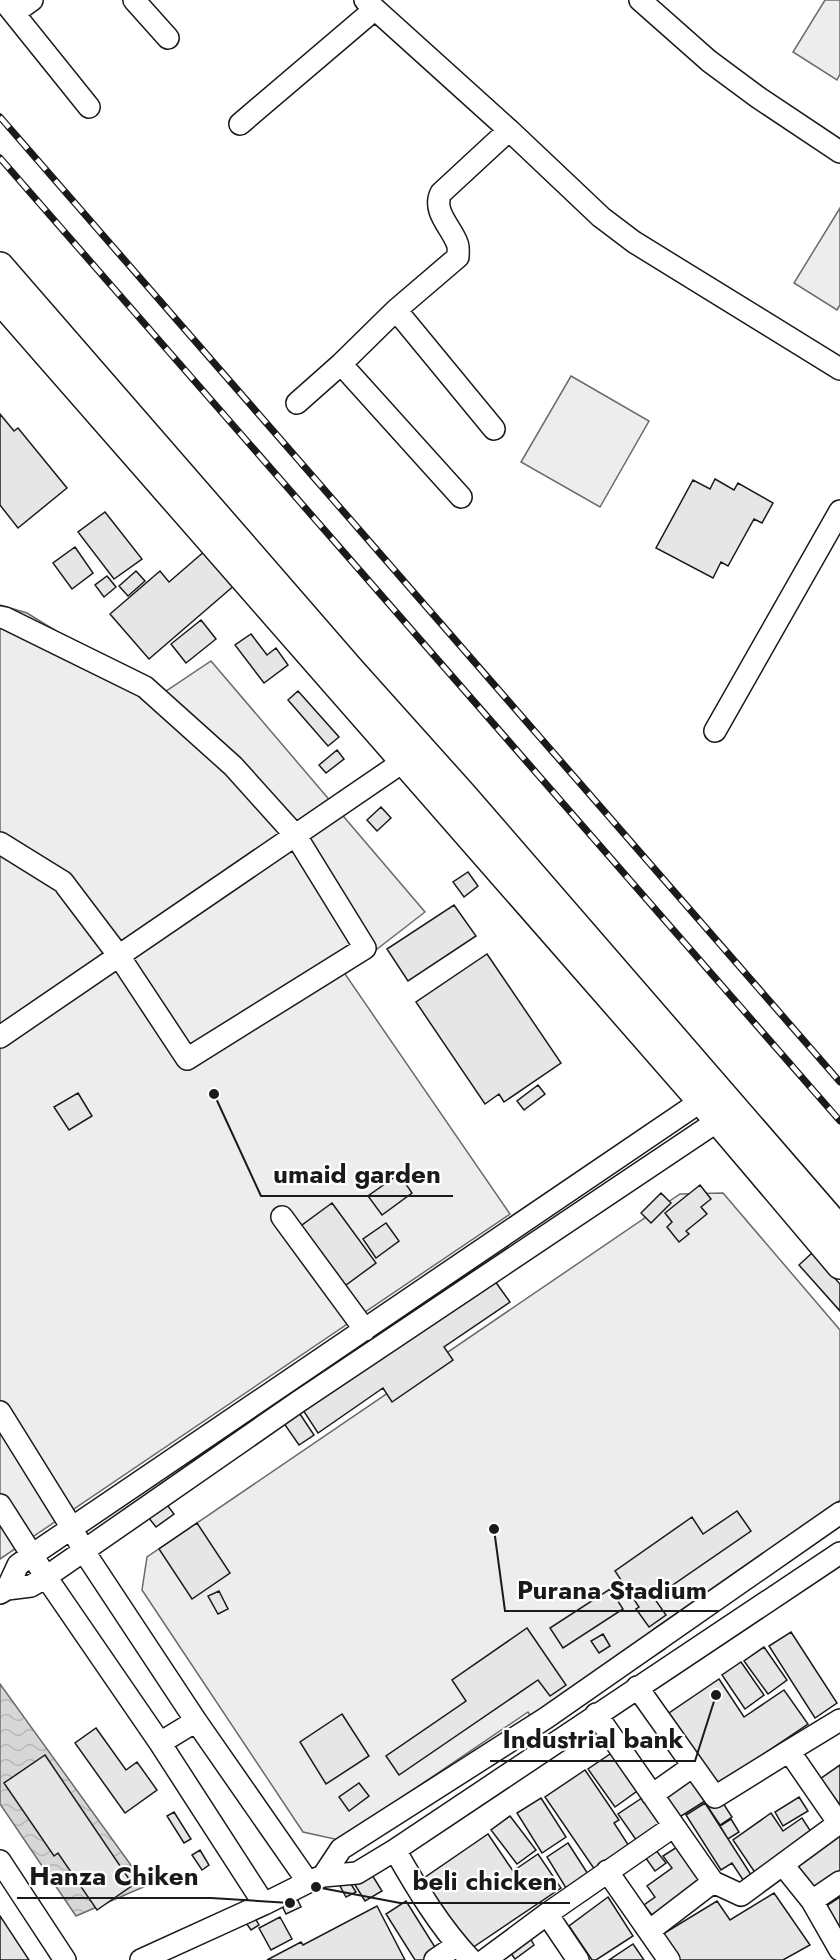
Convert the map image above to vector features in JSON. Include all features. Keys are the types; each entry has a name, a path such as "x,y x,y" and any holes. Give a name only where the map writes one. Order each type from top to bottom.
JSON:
{"main road":[{"path":"0,266 719,1105 840,1265"},
{"path":"0,300 404,761 719,1105 840,1230"}],"street":[{"path":"32,0 9,7 89,107"},
{"path":"134,0 168,38"},
{"path":"640,0 709,61 759,98 840,152"},
{"path":"240,124 370,4 601,217 634,242 840,369"},
{"path":"297,402 341,364 396,310 458,257 458,244 439,210 438,199 441,193 509,130"},
{"path":"396,310 494,429"},
{"path":"341,364 461,497"},
{"path":"715,731 840,512"},
{"path":"0,618 5,618 145,687 233,766 296,836 365,948 187,1059 120,956 63,882 0,843"},
{"path":"0,1037 404,761"},
{"path":"3,1591 18,1565 32,1555 365,1329 719,1105"},
{"path":"3,1591 31,1586 46,1577 719,1105"},
{"path":"282,1217 365,1329"},
{"path":"0,1412 72,1528 83,1550 196,1721 315,1879"},
{"path":"0,1505 46,1577 160,1743 264,1904"},
{"path":"315,1879 341,1849 546,1718 840,1513"},
{"path":"141,1960 315,1879 357,1873 840,1553"},
{"path":"637,1687 715,1797 840,1720"},
{"path":"596,1714 713,1882 741,1895 839,1824 789,1751"},
{"path":"160,1743 196,1721"},
{"path":"652,1795 693,1766"},
{"path":"485,1960 607,1871 674,1826"},
{"path":"394,1850 427,1906 464,1953 435,1960"},
{"path":"0,1861 65,1960"},
{"path":"783,1865 812,1901 829,1934 839,1945"},
{"path":"607,1871 669,1960"},
{"path":"649,1931 713,1882"},
{"path":"812,1901 840,1882"},
{"path":"547,1914 578,1960"}],"shaded area":[{"path":"825,0 840,0 840,74 837,80 793,52"},
{"path":"840,208 840,305 837,310 794,283"},
{"path":"571,376 649,421 600,507 521,462"},
{"path":"0,605 27,613 160,695 211,661 425,912 345,974 510,1214 0,1559"},
{"path":"723,1193 840,1330 840,1500 654,1629 665,1649 540,1731 528,1712 339,1840 303,1832 142,1590 147,1557 680,1194"}],"water":[{"path":"0,1684 146,1886 76,1916 0,1804"}],"building":[{"path":"0,414 14,431 18,428 67,488 18,528 0,505"},
{"path":"715,479 734,490 738,483 773,503 762,523 754,519 728,566 721,562 713,578 656,548 693,480 710,489"},
{"path":"105,512 142,559 114,579 78,532"},
{"path":"75,547 93,573 72,589 53,563"},
{"path":"206,550 236,584 149,659 110,614 160,571 169,582"},
{"path":"136,571 145,581 128,596 119,586"},
{"path":"107,576 116,587 104,597 95,585"},
{"path":"201,620 216,639 186,663 171,644"},
{"path":"251,634 267,655 276,648 288,665 264,683 235,645"},
{"path":"298,691 339,737 328,746 288,700"},
{"path":"337,750 344,759 326,773 319,765"},
{"path":"381,807 391,818 377,831 367,820"},
{"path":"468,872 478,886 464,897 453,882"},
{"path":"454,905 476,936 408,981 387,949"},
{"path":"487,954 561,1063 504,1102 499,1094 485,1104 416,1002"},
{"path":"538,1085 545,1094 524,1110 517,1101"},
{"path":"78,1093 92,1116 69,1130 54,1107"},
{"path":"399,1174 412,1193 382,1215 368,1196"},
{"path":"700,1185 711,1199 701,1207 707,1214 686,1231 689,1234 679,1242 667,1227 672,1222 665,1213"},
{"path":"661,1193 671,1203 651,1223 641,1213"},
{"path":"332,1203 376,1263 342,1288 298,1228"},
{"path":"386,1223 399,1241 376,1258 363,1239"},
{"path":"812,1253 840,1284 840,1311 799,1265"},
{"path":"492,1277 510,1302 444,1347 453,1360 392,1402 383,1388 318,1433 301,1407"},
{"path":"298,1411 314,1435 299,1445 283,1422"},
{"path":"162,1498 174,1514 156,1527 144,1512"},
{"path":"737,1511 751,1531 654,1598 666,1615 649,1627 636,1609 639,1607 615,1571 692,1517 703,1534"},
{"path":"197,1523 230,1573 192,1599 159,1549"},
{"path":"610,1589 623,1609 563,1648 550,1628"},
{"path":"219,1591 228,1609 218,1614 208,1596"},
{"path":"527,1628 566,1685 550,1696 538,1680 399,1775 386,1756 466,1701 452,1680"},
{"path":"791,1632 837,1703 815,1718 769,1646"},
{"path":"603,1634 610,1646 599,1653 591,1641"},
{"path":"764,1647 787,1680 768,1694 744,1661"},
{"path":"741,1662 764,1695 745,1709 722,1675"},
{"path":"719,1679 744,1717 784,1690 808,1724 718,1785 669,1713"},
{"path":"342,1714 369,1756 326,1784 300,1742"},
{"path":"96,1728 126,1770 137,1762 157,1790 125,1813 75,1743"},
{"path":"613,1752 640,1789 615,1807 588,1769"},
{"path":"45,1755 133,1885 97,1910 58,1853 54,1856 4,1783"},
{"path":"840,1765 840,1815 817,1781"},
{"path":"585,1770 619,1820 614,1823 629,1846 595,1870 545,1797"},
{"path":"691,1779 705,1801 675,1820 661,1798"},
{"path":"359,1783 369,1796 349,1811 339,1797"},
{"path":"645,1796 665,1824 639,1844 618,1814"},
{"path":"799,1797 808,1811 783,1826 775,1812"},
{"path":"541,1798 566,1837 542,1853 517,1813"},
{"path":"721,1800 732,1817 720,1825 708,1807"},
{"path":"705,1803 755,1881 747,1886 732,1863 721,1870 686,1815"},
{"path":"174,1812 191,1839 184,1843 167,1816"},
{"path":"771,1813 783,1831 802,1818 815,1838 758,1877 733,1840"},
{"path":"510,1816 536,1850 517,1864 491,1830"},
{"path":"731,1819 739,1832 728,1839 720,1826"},
{"path":"488,1834 513,1871 538,1854 561,1888 469,1950 421,1880"},
{"path":"840,1835 840,1877 814,1894 794,1862"},
{"path":"568,1843 588,1874 566,1888 547,1857"},
{"path":"677,1847 703,1884 652,1915 644,1905 655,1897 647,1886 672,1868 663,1856"},
{"path":"655,1849 666,1863 655,1871 645,1857"},
{"path":"200,1850 209,1865 202,1870 192,1855"},
{"path":"369,1870 382,1891 365,1901 352,1880"},
{"path":"349,1881 356,1892 346,1897 340,1886"},
{"path":"294,1892 301,1907 286,1914 279,1900"},
{"path":"774,1893 810,1945 783,1960 674,1960 658,1937 717,1901 730,1920"},
{"path":"608,1897 633,1936 596,1960 592,1960 569,1926"},
{"path":"840,1897 840,1935 820,1910"},
{"path":"406,1901 438,1952 426,1960 415,1960 386,1914"},
{"path":"377,1906 405,1960 267,1960 301,1942 303,1945"},
{"path":"251,1911 259,1925 251,1930 242,1917"},
{"path":"0,1916 29,1960 0,1960"},
{"path":"280,1917 292,1939 271,1950 259,1928"},
{"path":"528,1934 534,1945 515,1959 507,1948"},
{"path":"633,1944 644,1960 609,1960"}],"railway":[{"path":"0,117 840,1082"},
{"path":"0,158 840,1121"}],"place":[{"name":"umaid garden","path":"214,1094"},
{"name":"Purana Stadium","path":"494,1529"},
{"name":"Industrial bank","path":"716,1695"},
{"name":"beli chicken","path":"316,1887"},
{"name":"Hanza Chiken","path":"290,1903"}]}
